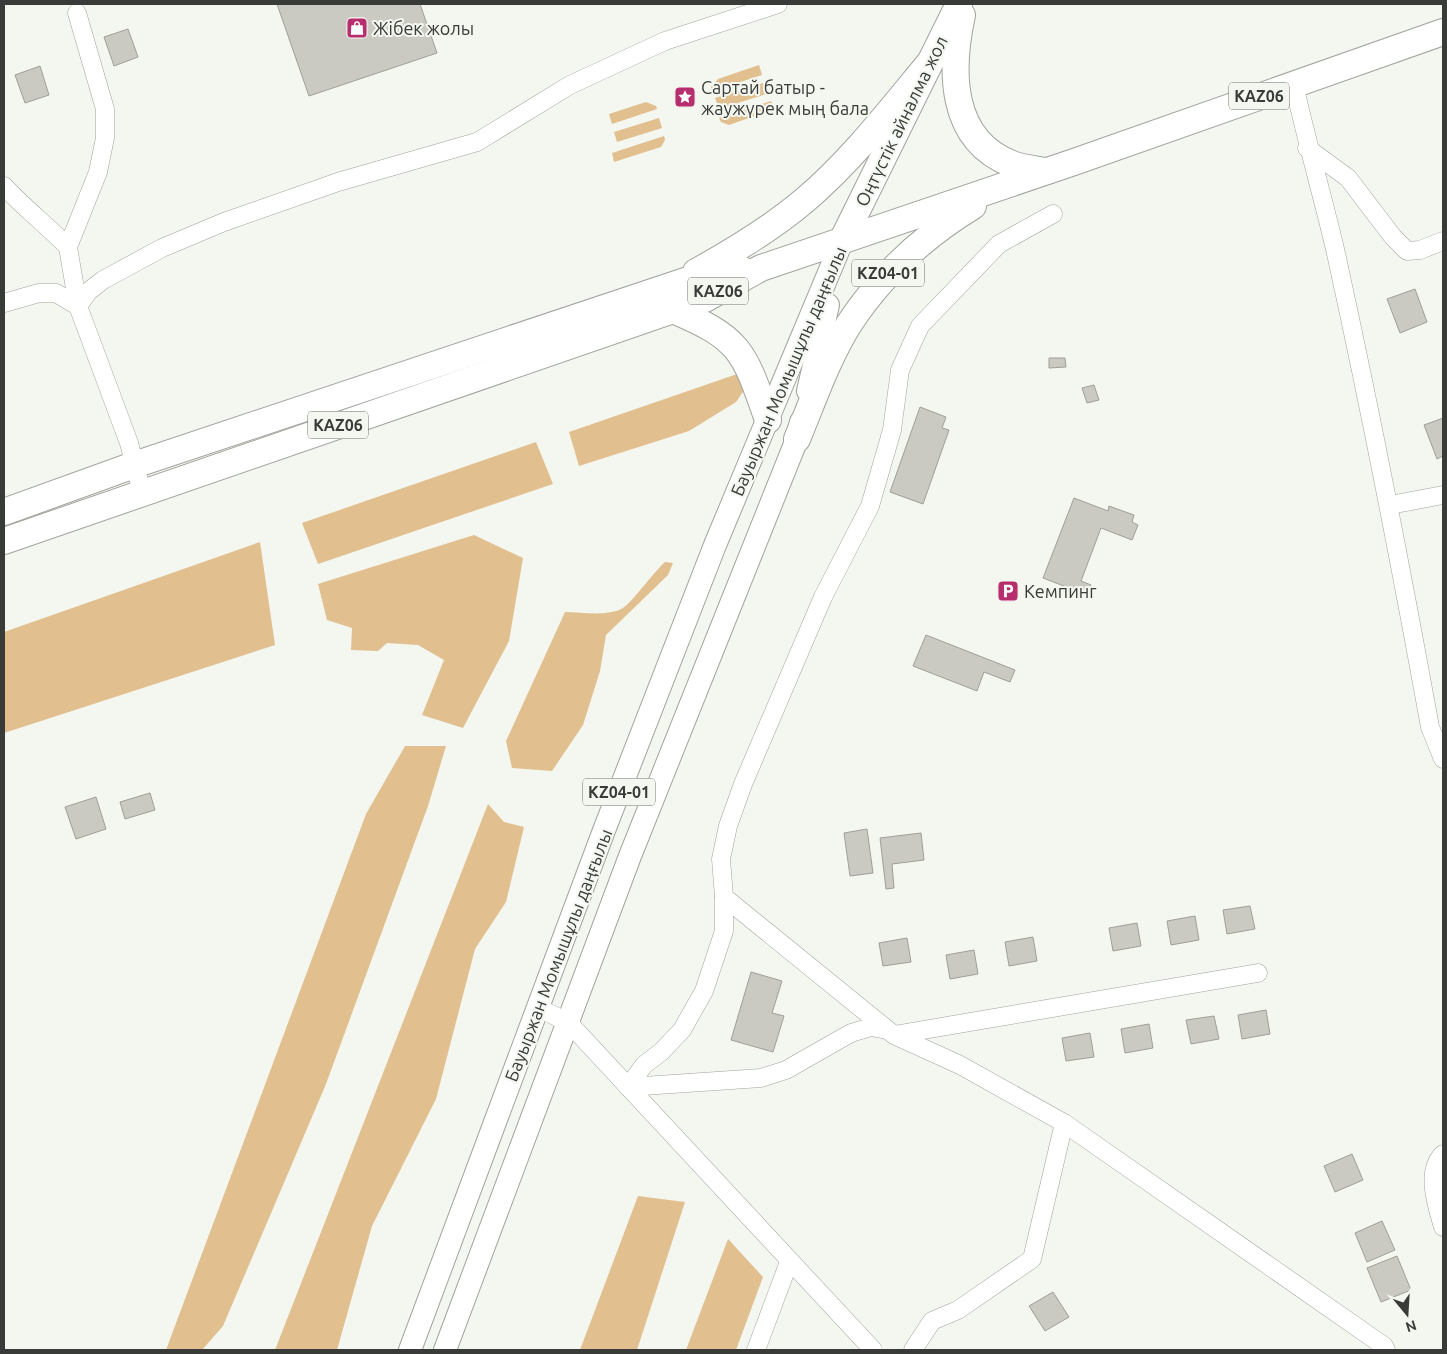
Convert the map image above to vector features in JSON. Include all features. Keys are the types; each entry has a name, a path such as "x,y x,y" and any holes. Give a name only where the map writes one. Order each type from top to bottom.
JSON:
{"highway":[{"name":"Оңтүстік айналма жол","path":"843,239 959,4"},
{"path":"965,4 955,61 962,118 973,138 992,153 1012,164 1046,171"},
{"name":"KАZ06","path":"4,541 671,298 698,277 761,268 1074,162 1443,32"},
{"path":"768,420 750,369 742,354 716,330 671,298 804,201 866,140 930,61"},
{"name":"KZ04-01","path":"797,439 848,326 883,278 947,222 984,199 1046,171"},
{"name":"KАZ06","path":"4,512 134,465 671,298"}],"main road":[{"name":"Бауыржан Момышұлы даңғылы","path":"410,1350 715,544 843,239"},
{"name":"Бауыржан Момышұлы даңғылы","path":"445,1350 630,856 797,439 843,239"}],"street":[{"path":"78,306 89,291 103,280 162,248 224,222 338,182 477,142 570,85 665,41 778,4"},
{"path":"77,12 105,109 105,138 98,172 68,247 78,306 129,443 142,492"},
{"path":"1294,84 1307,148 1334,247 1390,505 1430,727 1440,740 1443,759"},
{"path":"1307,148 1348,178 1393,237 1407,251 1420,250 1443,241"},
{"path":"4,186 20,204 55,233 68,247"},
{"path":"628,1087 644,1065 661,1052 682,1030 704,991 724,931 721,859 728,826 743,784 823,597 870,506 892,430 900,370 920,326 999,244 1053,214"},
{"path":"6,300 39,293 56,293 78,306"},
{"path":"1390,505 1443,495"},
{"path":"724,897 890,1032 1258,973"},
{"path":"538,1008 568,1022 789,1262 873,1350"},
{"path":"628,1087 761,1078 786,1070 851,1033 871,1027 890,1032 960,1066 1064,1122 1384,1346 1386,1350"},
{"path":"913,1350 932,1321 958,1310 1032,1259 1064,1122"},
{"path":"1443,1154 1438,1160 1433,1192 1443,1227"},
{"path":"756,1350 789,1262"}],"shaded area":[{"path":"759,65 762,75 712,91 711,87 718,79"},
{"path":"763,83 766,94 719,109 715,98"},
{"path":"771,101 775,109 729,125 721,122 719,118"},
{"path":"646,102 656,106 657,109 612,124 609,114"},
{"path":"659,118 662,128 617,142 614,132"},
{"path":"664,136 665,140 661,147 614,162 612,153"},
{"path":"740,373 751,380 736,402 689,431 579,466 569,432"},
{"path":"536,442 553,484 318,564 302,523"},
{"path":"474,535 523,558 509,641 463,728 422,715 444,660 418,645 387,643 378,651 351,650 352,628 327,620 318,584"},
{"path":"260,542 275,645 4,733 4,632"},
{"path":"665,562 673,563 668,575 606,635 600,671 583,725 552,771 512,768 506,741 565,612 602,613 617,611 623,608"},
{"path":"405,746 446,746 428,806 326,1084 223,1326 202,1350 166,1350 366,814"},
{"path":"488,804 504,822 524,827 506,902 475,949 436,1099 372,1226 337,1350 275,1350"},
{"path":"638,1196 685,1202 637,1350 580,1350"},
{"path":"728,1239 763,1277 736,1350 686,1350"}],"building":[{"name":"Жібек жолы","path":"277,4 420,4 437,53 309,96"},
{"path":"128,29 138,57 114,66 104,37"},
{"path":"40,66 49,95 25,103 15,75"},
{"path":"1415,289 1427,322 1400,333 1387,299"},
{"path":"1049,358 1065,358 1066,367 1049,368"},
{"path":"1094,385 1099,400 1087,403 1082,388"},
{"path":"920,407 946,417 942,428 949,430 923,504 890,492"},
{"path":"1443,418 1443,456 1437,459 1424,425"},
{"path":"1074,498 1108,511 1109,506 1134,515 1132,522 1138,525 1132,540 1101,528 1081,581 1091,585 1087,595 1043,578"},
{"path":"926,635 1015,670 1010,682 984,672 977,691 913,666"},
{"path":"150,793 155,810 125,819 120,802"},
{"path":"96,797 106,829 76,839 65,807"},
{"path":"867,829 873,873 850,876 844,833"},
{"path":"921,833 924,860 892,864 894,888 886,889 880,838"},
{"path":"1250,906 1255,929 1227,934 1223,910"},
{"path":"1195,916 1199,940 1171,945 1167,921"},
{"path":"1137,923 1141,946 1113,951 1109,928"},
{"path":"1033,937 1037,961 1009,966 1005,942"},
{"path":"907,938 911,962 883,966 879,943"},
{"path":"974,950 978,974 950,979 946,955"},
{"path":"751,972 782,981 772,1013 784,1016 773,1052 731,1040"},
{"path":"1266,1010 1270,1034 1242,1039 1238,1015"},
{"path":"1214,1016 1219,1039 1191,1044 1186,1020"},
{"path":"1149,1024 1153,1048 1125,1053 1121,1029"},
{"path":"1090,1033 1094,1057 1066,1061 1062,1038"},
{"path":"1352,1154 1363,1180 1335,1192 1324,1166"},
{"path":"1382,1221 1395,1250 1367,1262 1355,1233"},
{"path":"1397,1256 1411,1290 1381,1302 1367,1268"},
{"path":"1053,1292 1069,1317 1045,1331 1029,1306"}],"place":[{"name":"Жібек жолы","path":"357,28"},
{"name":"Сартай батыр - жаужүрек мың бала","path":"685,97"},
{"name":"Кемпинг","path":"1008,591"}]}
